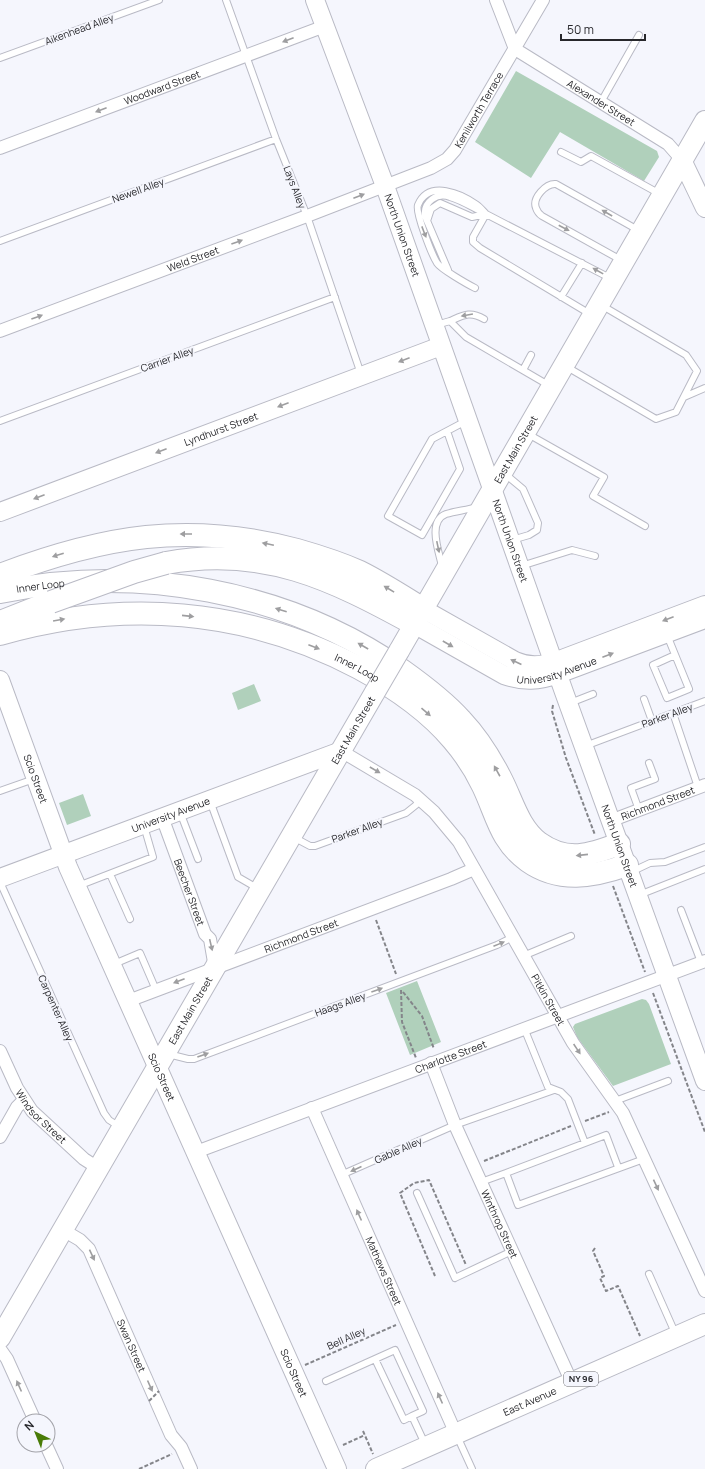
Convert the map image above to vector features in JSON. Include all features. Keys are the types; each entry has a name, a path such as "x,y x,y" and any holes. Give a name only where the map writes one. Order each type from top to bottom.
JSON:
{"highway":[{"path":"0,575 43,559 100,544 153,536 201,535 266,543 324,559 360,572 418,617"},
{"path":"0,622 134,572 166,563 215,557 249,560 286,567 333,583 418,617"},
{"name":"Inner Loop","path":"0,592 45,584 73,581 136,581 177,585 218,592 304,618 336,632 374,652 412,677 446,705 463,722 483,748 502,780 522,825 540,844 559,853 580,856 595,853 619,844"},
{"name":"Inner Loop","path":"0,634 81,616 142,613 188,616 223,621 262,630 302,642 337,657 368,673 407,697 431,717 456,744 471,765 482,784 505,838 517,852 528,861 549,872 572,877 628,869"}],"main road":[{"name":"East Main Street","path":"0,1338 705,121"},
{"name":"East Avenue","path":"375,1462 426,1447 705,1324"}],"street":[{"name":"North Union Street","path":"315,0 385,186 442,323 441,346 610,821 705,1081"},
{"path":"496,0 514,49"},
{"name":"Kenilworth Terrace","path":"385,186 431,168 440,163 455,150 543,0"},
{"name":"Woodward Street","path":"0,148 325,26"},
{"name":"Alexander Street","path":"514,49 668,144 682,160 705,208"},
{"name":"Weld Street","path":"0,331 385,186"},
{"name":"Lyndhurst Street","path":"0,512 441,346"},
{"name":"University Avenue","path":"418,617 499,672 511,678 532,680 540,679 556,668 705,605"},
{"name":"University Avenue","path":"556,668 705,619"},
{"name":"Scio Street","path":"1,684 63,855 76,886 128,1001 161,1060 196,1152 338,1469"},
{"name":"University Avenue","path":"0,878 179,810 341,751"},
{"name":"Pitkin Street","path":"341,751 402,786 420,799 434,812 453,834 557,1016 579,1052 618,1105 705,1291"},
{"name":"Richmond Street","path":"610,821 701,786"},
{"name":"Beecher Street","path":"162,817 206,934 210,939 215,968"},
{"name":"Richmond Street","path":"128,1001 474,869"},
{"name":"Charlotte Street","path":"196,1152 703,962"},
{"name":"Windsor Street","path":"0,1051 12,1079 24,1100 36,1116 80,1156 98,1168"},
{"name":"Winthrop Street","path":"431,1064 455,1125 572,1383"},
{"path":"0,1137 17,1107 24,1100"},
{"name":"Mathews Street","path":"312,1108 456,1434"},
{"name":"Swan Street","path":"63,1230 80,1240 89,1249 171,1435 180,1446 191,1469"},
{"path":"0,1349 7,1360 31,1413"},
{"path":"50,1453 57,1469"}],"lane":[{"name":"Aikenhead Alley","path":"0,58 158,0"},
{"name":"Lays Alley","path":"226,0 276,139 307,216 362,376"},
{"path":"601,102 639,35"},
{"name":"Newell Alley","path":"0,241 276,139"},
{"path":"561,152 581,162 591,156 662,195"},
{"path":"624,261 542,216 535,204 541,192 548,185 556,184 641,232"},
{"path":"475,288 437,264 418,213 418,205 430,193 436,190 445,190 478,205 486,214"},
{"path":"448,271 427,221 425,211 426,204 442,196 450,197 486,214 613,280"},
{"path":"427,221 431,209 440,204 472,217 486,214"},
{"path":"486,214 473,237 473,242 480,248 561,297 596,310 686,355 697,371 676,412 656,419 564,365"},
{"path":"561,297 582,263"},
{"name":"Carrier Alley","path":"0,421 335,297"},
{"path":"442,323 468,314 476,314 484,319"},
{"path":"442,323 552,387"},
{"path":"523,370 531,355"},
{"path":"684,397 705,388"},
{"path":"447,431 460,469 435,520 422,535 388,516 432,439 447,431 468,421"},
{"path":"525,432 604,477 594,496 645,526"},
{"path":"502,471 523,489 538,523 537,530 529,535 511,541"},
{"path":"435,520 445,514 482,506"},
{"path":"435,520 444,573"},
{"path":"520,567 572,550 595,556"},
{"path":"666,633 689,689 667,698 653,665 675,655"},
{"path":"566,698 593,694"},
{"path":"644,699 652,720"},
{"name":"Parker Alley","path":"584,746 705,701"},
{"path":"673,713 701,786"},
{"path":"639,810 631,788 655,779 649,763"},
{"path":"0,791 35,779"},
{"name":"Parker Alley","path":"292,836 310,846 315,846 406,813 416,805 420,799"},
{"path":"209,800 238,877 260,890"},
{"path":"179,810 198,859"},
{"path":"76,886 153,857 143,824"},
{"path":"628,869 650,863 665,862 705,847"},
{"path":"638,895 704,872"},
{"path":"110,874 130,919"},
{"name":"Carpenter Alley","path":"0,882 104,1113 109,1120 122,1128"},
{"path":"681,910 703,962"},
{"path":"523,956 571,936"},
{"name":"Haags Alley","path":"161,1060 194,1058 490,948 513,937"},
{"path":"112,966 140,953 156,990"},
{"path":"524,1028 548,1087 561,1092 568,1099 585,1143"},
{"path":"618,1105 668,1081"},
{"name":"Gable Alley","path":"341,1175 455,1125 554,1090"},
{"path":"481,1182 606,1135 618,1167"},
{"path":"506,1173 518,1205 618,1167 644,1159"},
{"path":"417,1193 455,1278 512,1251"},
{"path":"649,1274 677,1336"},
{"path":"326,1381 395,1350 423,1411 404,1420 375,1359"},
{"path":"412,1416 426,1447"},
{"path":"456,1434 472,1469"}],"path":[{"path":"566,698 554,702 552,705 552,711 566,758 597,840"},
{"path":"612,882 642,962"},
{"path":"402,991 422,1016 434,1048"},
{"path":"655,999 705,1132"},
{"path":"584,1121 618,1105"},
{"path":"474,1166 572,1126"},
{"path":"596,1248 593,1251 604,1276 600,1278 606,1291 618,1286 647,1350"},
{"name":"Bell Alley","path":"294,1371 406,1320"},
{"path":"149,1401 159,1391"},
{"path":"363,1431 375,1462"},
{"path":"343,1445 365,1435"},
{"path":"139,1469 180,1446"}],"green space":[{"path":"516,71 657,151 659,157 644,181 560,132 531,178 475,142"},
{"path":"254,684 261,701 238,710 232,693"},
{"path":"83,794 91,816 67,825 59,803"},
{"path":"417,981 441,1042 410,1055 386,993"},
{"path":"642,999 646,1000 649,1004 671,1064 613,1086 577,1037 573,1027 575,1024"}]}
